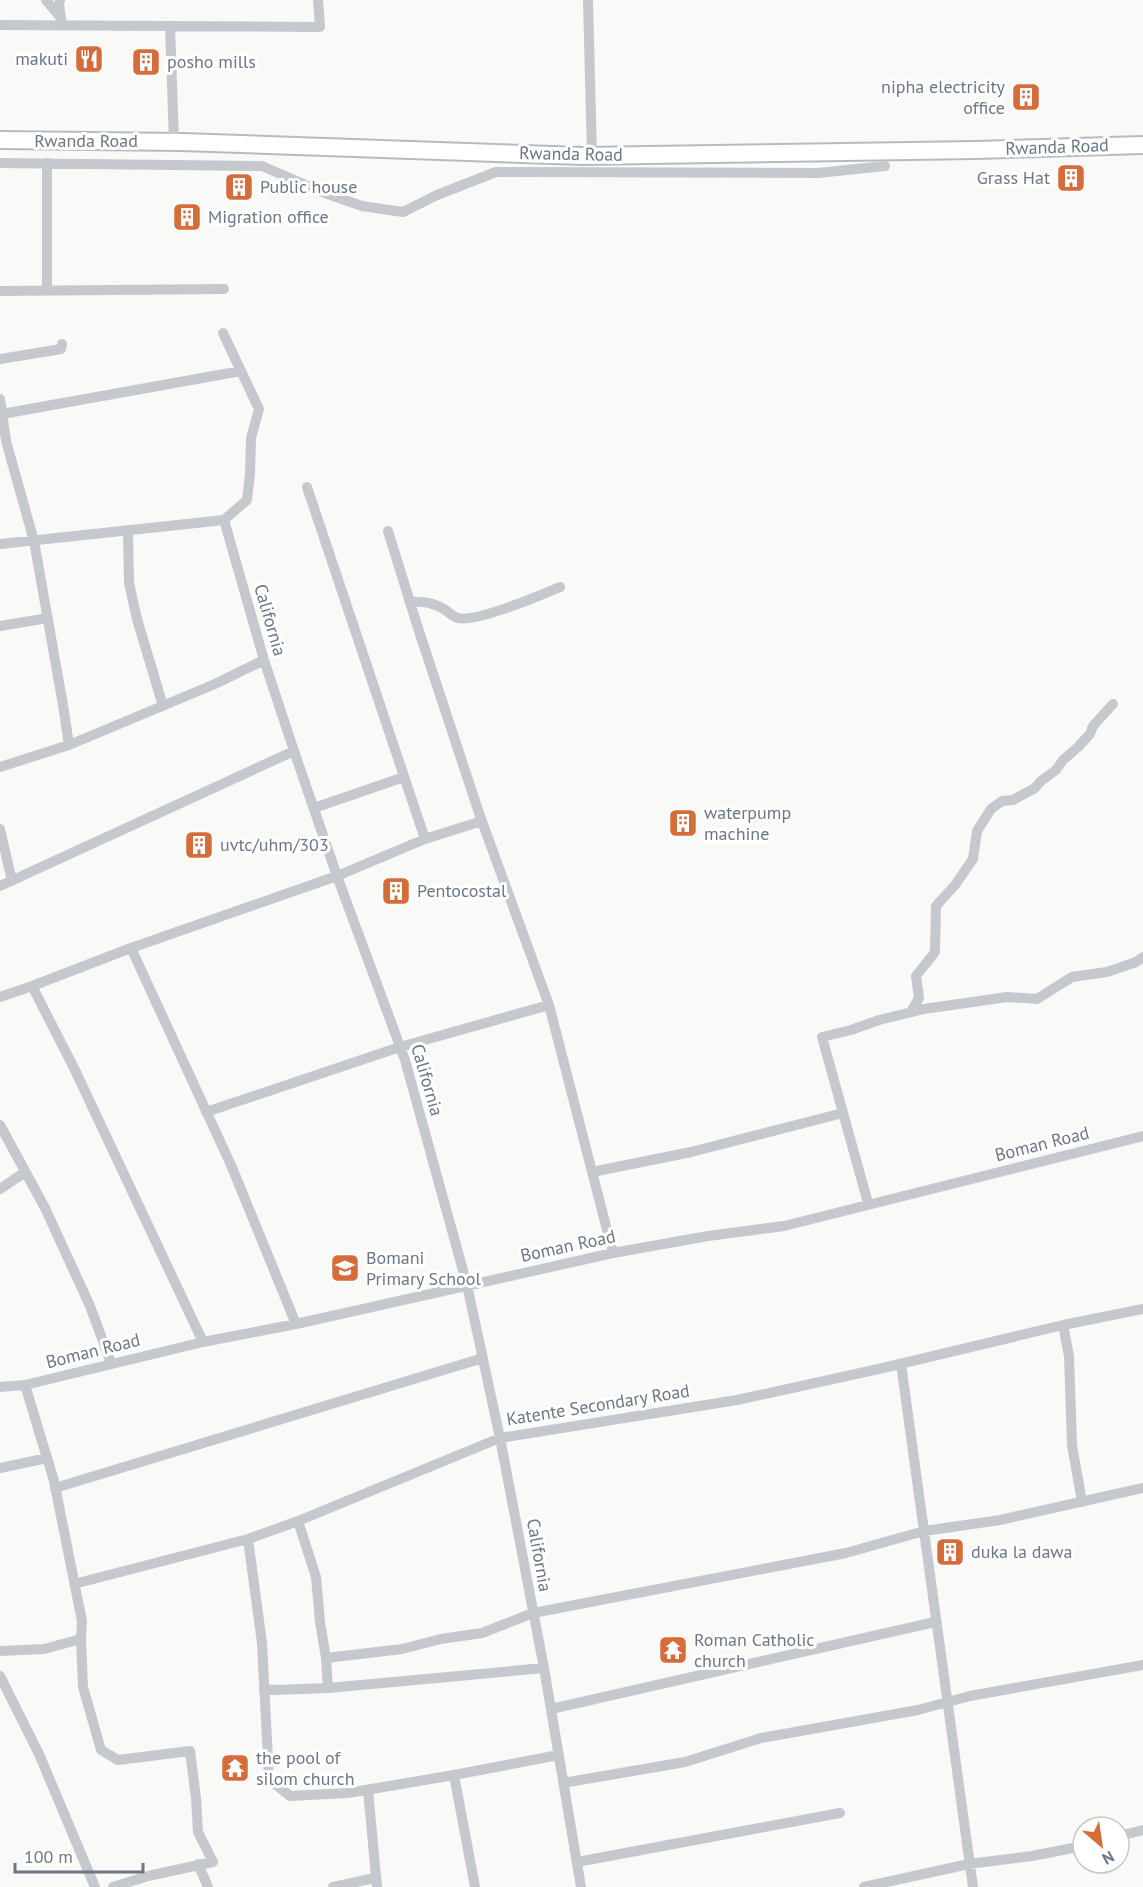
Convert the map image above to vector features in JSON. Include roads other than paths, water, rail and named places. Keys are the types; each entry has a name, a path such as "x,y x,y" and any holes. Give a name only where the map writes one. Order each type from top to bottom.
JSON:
{"highway":[{"name":"Rwanda Road","path":"0,140 174,142 592,156 1143,145"}],"street":[{"path":"46,0 61,22"},
{"path":"60,0 61,22"},
{"path":"0,25 61,22 170,26 320,27 318,0"},
{"path":"588,0 592,156"},
{"path":"170,26 174,142"},
{"path":"0,163 262,166 322,192 362,206 403,212 437,195 496,172 818,173 885,166"},
{"path":"47,163 47,291"},
{"path":"0,291 224,290"},
{"path":"0,544 224,520 247,500 251,438 259,409 223,333"},
{"path":"0,359 50,352 61,349 62,344"},
{"path":"2,414 241,371"},
{"path":"0,399 3,441 34,541 69,745"},
{"path":"307,487 425,839"},
{"name":"California","path":"224,520 264,660 294,751 400,1047 467,1285 500,1438 544,1668 581,1887"},
{"path":"128,531 129,583 137,619 164,706"},
{"path":"388,531 482,820 549,1005 613,1253"},
{"path":"410,602 423,601 441,607 457,618 472,618 519,605 560,587"},
{"path":"0,626 48,618"},
{"path":"0,767 69,745 164,706 264,660"},
{"path":"911,1012 919,998 916,976 935,952 936,906 955,885 973,859 977,831 991,809 1002,801 1013,800 1035,788 1056,770 1090,734 1093,726 1113,704"},
{"path":"0,886 294,751"},
{"path":"314,808 404,777"},
{"path":"0,996 337,876 425,839 482,820"},
{"path":"0,829 12,881"},
{"path":"131,948 231,1165 296,1324"},
{"path":"868,1203 822,1037 911,1012 963,1002 1007,997 1037,999 1072,976 1107,972 1136,962 1143,957"},
{"path":"32,986 100,1122 203,1342"},
{"path":"206,1112 400,1047 549,1005"},
{"path":"592,1172 691,1152 843,1113"},
{"path":"0,1125 45,1208 90,1305 111,1363"},
{"name":"Boman Road","path":"0,1387 25,1385 203,1342 296,1324 613,1253 708,1236 784,1226 868,1203 1143,1136"},
{"path":"0,1190 26,1172"},
{"name":"Katente Secondary Road","path":"74,1584 248,1539 298,1521 500,1438 737,1400 1063,1325 1143,1309"},
{"path":"1063,1325 1069,1356 1072,1445 1082,1502"},
{"path":"55,1488 483,1358"},
{"path":"901,1364 973,1887"},
{"path":"25,1385 55,1488 82,1622 83,1687 101,1750 118,1760 190,1751 198,1832 213,1862 113,1887"},
{"path":"0,1468 47,1458"},
{"path":"326,1658 402,1649 441,1639 482,1633 532,1613 846,1553 924,1531 1000,1520 1143,1488"},
{"path":"298,1521 316,1577 328,1688"},
{"path":"248,1539 262,1643 269,1779 290,1796 368,1790 559,1755"},
{"path":"551,1709 935,1622"},
{"path":"0,1651 44,1648 81,1639"},
{"path":"563,1783 685,1762 761,1738 918,1710 1005,1689 1143,1665"},
{"path":"264,1689 328,1688 544,1668"},
{"path":"0,1676 39,1754 95,1887"},
{"path":"454,1775 475,1887"},
{"path":"333,1887 376,1883 368,1790"},
{"path":"577,1862 840,1813"},
{"path":"864,1887 969,1864 1071,1848"},
{"path":"198,1864 208,1887"}],"place":[{"name":"makuti","path":"89,59"},
{"name":"posho mills","path":"146,62"},
{"name":"nipha electricity office","path":"1026,97"},
{"name":"Grass Hat","path":"1071,178"},
{"name":"Public house","path":"239,187"},
{"name":"Migration office","path":"187,217"},
{"name":"waterpump machine","path":"683,823"},
{"name":"uvtc/uhm/303","path":"199,845"},
{"name":"Pentocostal","path":"396,891"},
{"name":"Bomani Primary School","path":"345,1268"},
{"name":"duka la dawa","path":"950,1552"},
{"name":"Roman Catholic church","path":"673,1650"},
{"name":"the pool of silom church","path":"235,1768"}]}
